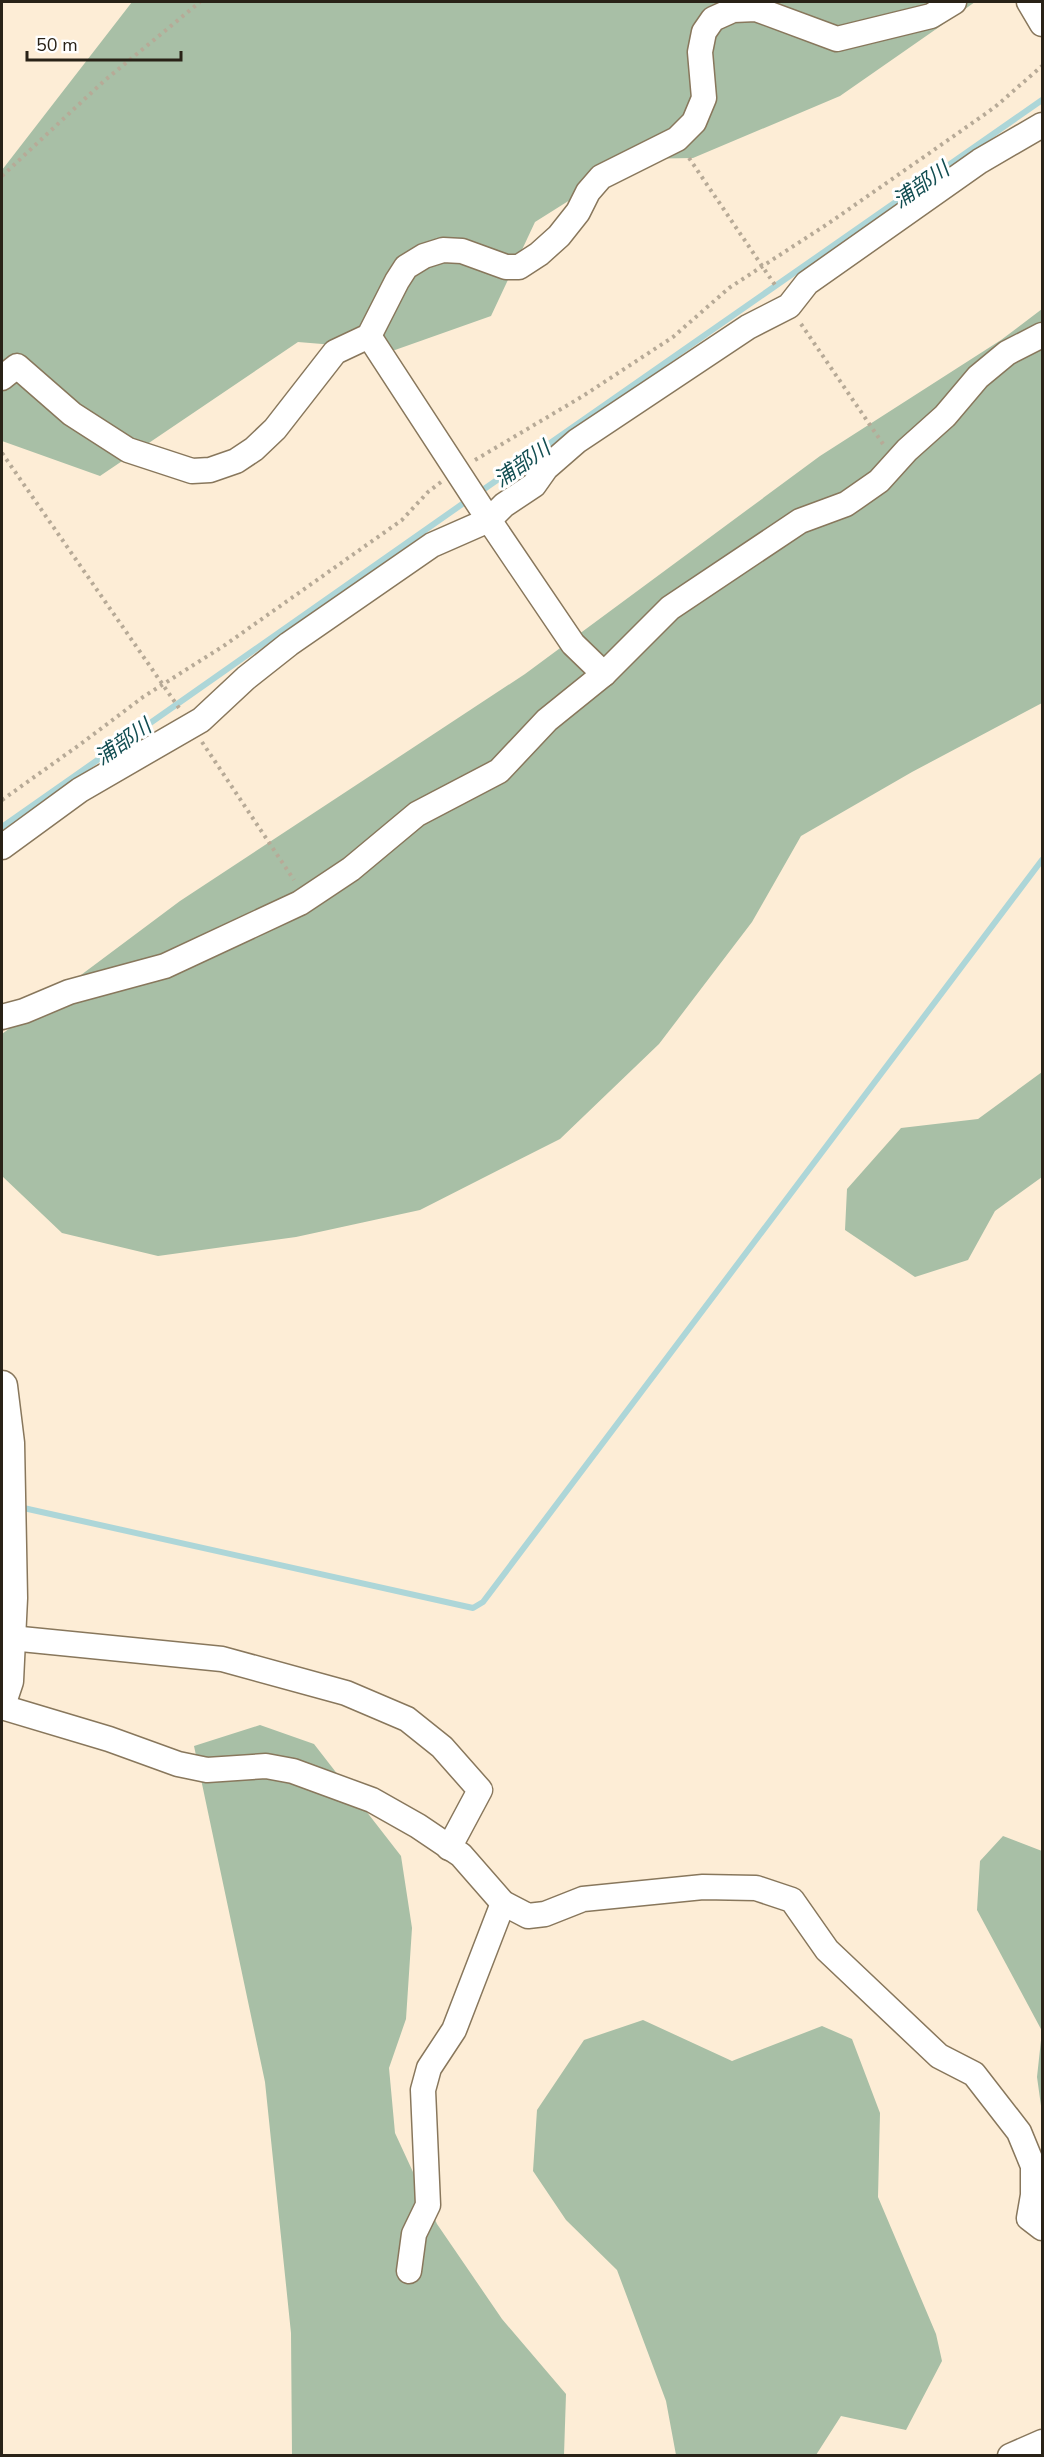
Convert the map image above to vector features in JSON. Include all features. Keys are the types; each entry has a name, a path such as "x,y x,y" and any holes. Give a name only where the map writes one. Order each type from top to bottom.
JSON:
{"street":[{"path":"2,378 17,366 72,414 128,450 192,471 210,470 236,461 254,449 275,429 335,352 369,336 406,267 424,256 443,250 462,251 506,267 519,267 539,254 559,236 578,212 588,192 601,177 677,140 694,122 704,98 700,52 704,32 713,19 733,10 756,9 837,39 932,16 954,2"},
{"path":"1029,2 1042,24"},
{"path":"2,847 80,790 201,720 246,678 289,644 432,545 489,520 504,504 534,485 546,468 577,441 748,327 789,306 807,283 816,276 980,161 1042,125"},
{"path":"2,1017 24,1011 69,992 165,966 306,898 351,869 417,814 499,771 547,720 604,674 670,608 800,521 846,504 879,481 907,450 945,416 978,377 1007,353 1042,335"},
{"path":"369,336 573,644 604,674"},
{"path":"2,1386 9,1443 8,1681 2,1699"},
{"path":"8,1650 222,1659 346,1693 407,1719 442,1747 480,1790 449,1848"},
{"path":"2,1707 109,1739 178,1764 207,1770 266,1766 293,1770 372,1800 461,1856 503,1903 528,1916 545,1914 583,1899 703,1887 756,1888 792,1900 827,1950 939,2056 974,2074 1019,2132 1033,2166 1033,2194 1029,2218 1042,2228"},
{"path":"409,2271 414,2234 428,2205 423,2090 429,2068 454,2030 503,1903"},
{"path":"1010,2456 1042,2442"}],"path":[{"path":"2,176 104,81 200,2"},
{"path":"2,800 164,684 225,645 402,520 428,492 457,470 504,445 673,337 729,288 830,223 942,145 995,107 1042,66"},
{"path":"2,453 164,684 306,898"}],"green space":[{"path":"132,2 975,2 840,96 693,158 635,159 535,222 491,316 395,350 298,342 100,476 2,441 2,170"},
{"path":"1042,309 1042,703 912,772 801,836 752,922 659,1044 560,1139 420,1210 296,1237 158,1256 62,1233 2,1176 2,1034 180,901 525,674 820,456 1001,340"},
{"path":"1042,1072 1042,1177 995,1211 968,1260 915,1277 845,1230 847,1189 901,1128 978,1119"},
{"path":"260,1725 314,1744 401,1856 412,1928 406,2019 389,2068 395,2133 437,2224 502,2319 566,2394 564,2455 292,2455 291,2333 265,2082 194,1746"},
{"path":"1003,1836 1042,1851 1042,2031 977,1910 980,1861"},
{"path":"643,2020 732,2061 822,2026 852,2039 880,2113 878,2197 936,2334 942,2361 906,2430 841,2416 816,2455 676,2455 666,2401 617,2270 566,2220 533,2171 537,2110 584,2040"},
{"path":"1042,2031 1042,2113 1037,2077"}],"waterway":[{"name":"浦部川","path":"477,494 1042,100"},
{"name":"浦部川","path":"2,827 468,500"},
{"path":"19,1507 473,1608 483,1602 1042,860"}]}
